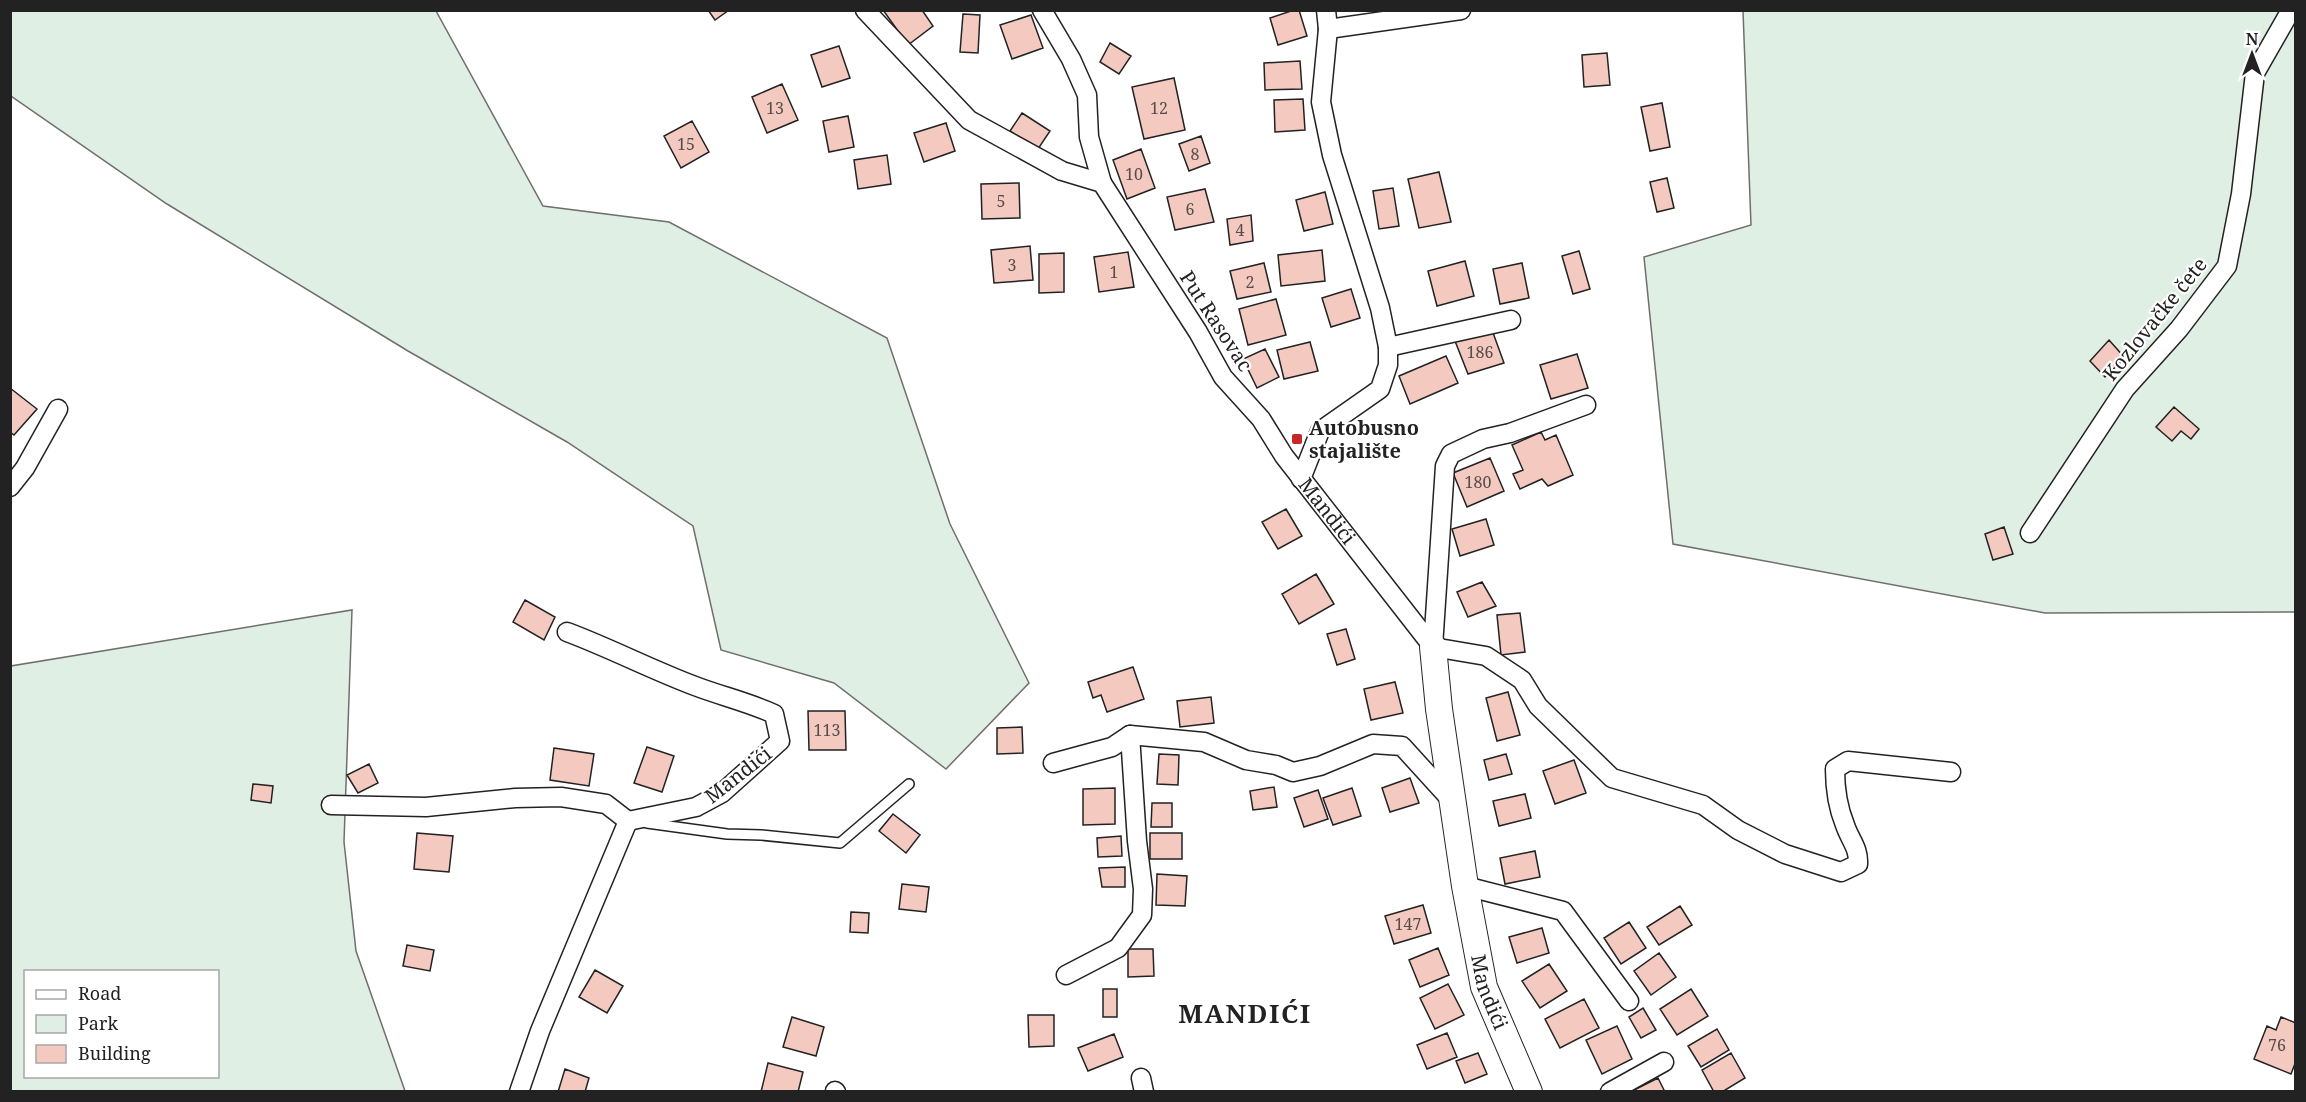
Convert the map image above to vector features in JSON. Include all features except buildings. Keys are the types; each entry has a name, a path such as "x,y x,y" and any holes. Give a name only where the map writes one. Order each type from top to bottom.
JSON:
{"street":[{"path":"865,10 969,120 1062,171 1102,183"},
{"name":"Put Rasovac","path":"1042,10 1071,59 1087,95 1089,137 1102,183 1198,332 1223,377 1261,419 1301,479"},
{"name":"Mandići","path":"1433,647 1301,479 1320,431 1380,388 1388,365 1388,347 1380,308 1332,155 1321,102 1327,20 1461,10"},
{"name":"Kozlovačke čete","path":"2030,533 2125,388 2179,329 2227,266 2241,194 2255,73 2291,10"},
{"path":"1388,347 1510,320"},
{"name":"Mandići","path":"1529,1092 1484,987 1465,886 1439,709 1433,647 1445,466 1451,454 1483,439 1510,433 1586,405"},
{"path":"10,487 25,468 58,410"},
{"name":"Mandići","path":"567,632 617,650 695,686 727,695 774,714 780,741 722,793 696,807 628,821"},
{"path":"1433,647 1486,656 1522,680 1538,706 1612,778 1703,805 1738,830 1785,854 1841,872 1858,864 1858,853 1845,825 1835,784 1835,769 1848,761 1951,772"},
{"path":"1066,975 1118,948 1142,915 1143,889 1137,841 1130,735"},
{"path":"1053,764 1112,747 1130,735 1204,742 1246,760 1276,765 1293,772 1320,766 1373,744 1402,746 1454,802"},
{"path":"331,805 426,807 515,798 561,797 606,804 628,821 540,1031 519,1092"},
{"path":"1465,886 1563,911 1629,1001"},
{"path":"1610,1092 1664,1062"}],"lane":[{"path":"628,821 727,834 840,843 909,784"}],"green space":[{"path":"11,10 436,11 543,206 669,222 887,338 950,524 1029,683 946,769 834,683 721,650 693,526 567,442 408,351 167,204 11,96"},
{"path":"1743,11 2295,11 2295,612 2045,613 1673,544 1644,257 1751,225"},
{"path":"352,610 344,842 356,951 405,1091 11,1092 11,666"}],"place":[{"name":"Autobusno stajalište","path":"1297,439"}],"district":[{"name":"MANDIĆI","path":"1245,1014"}]}
